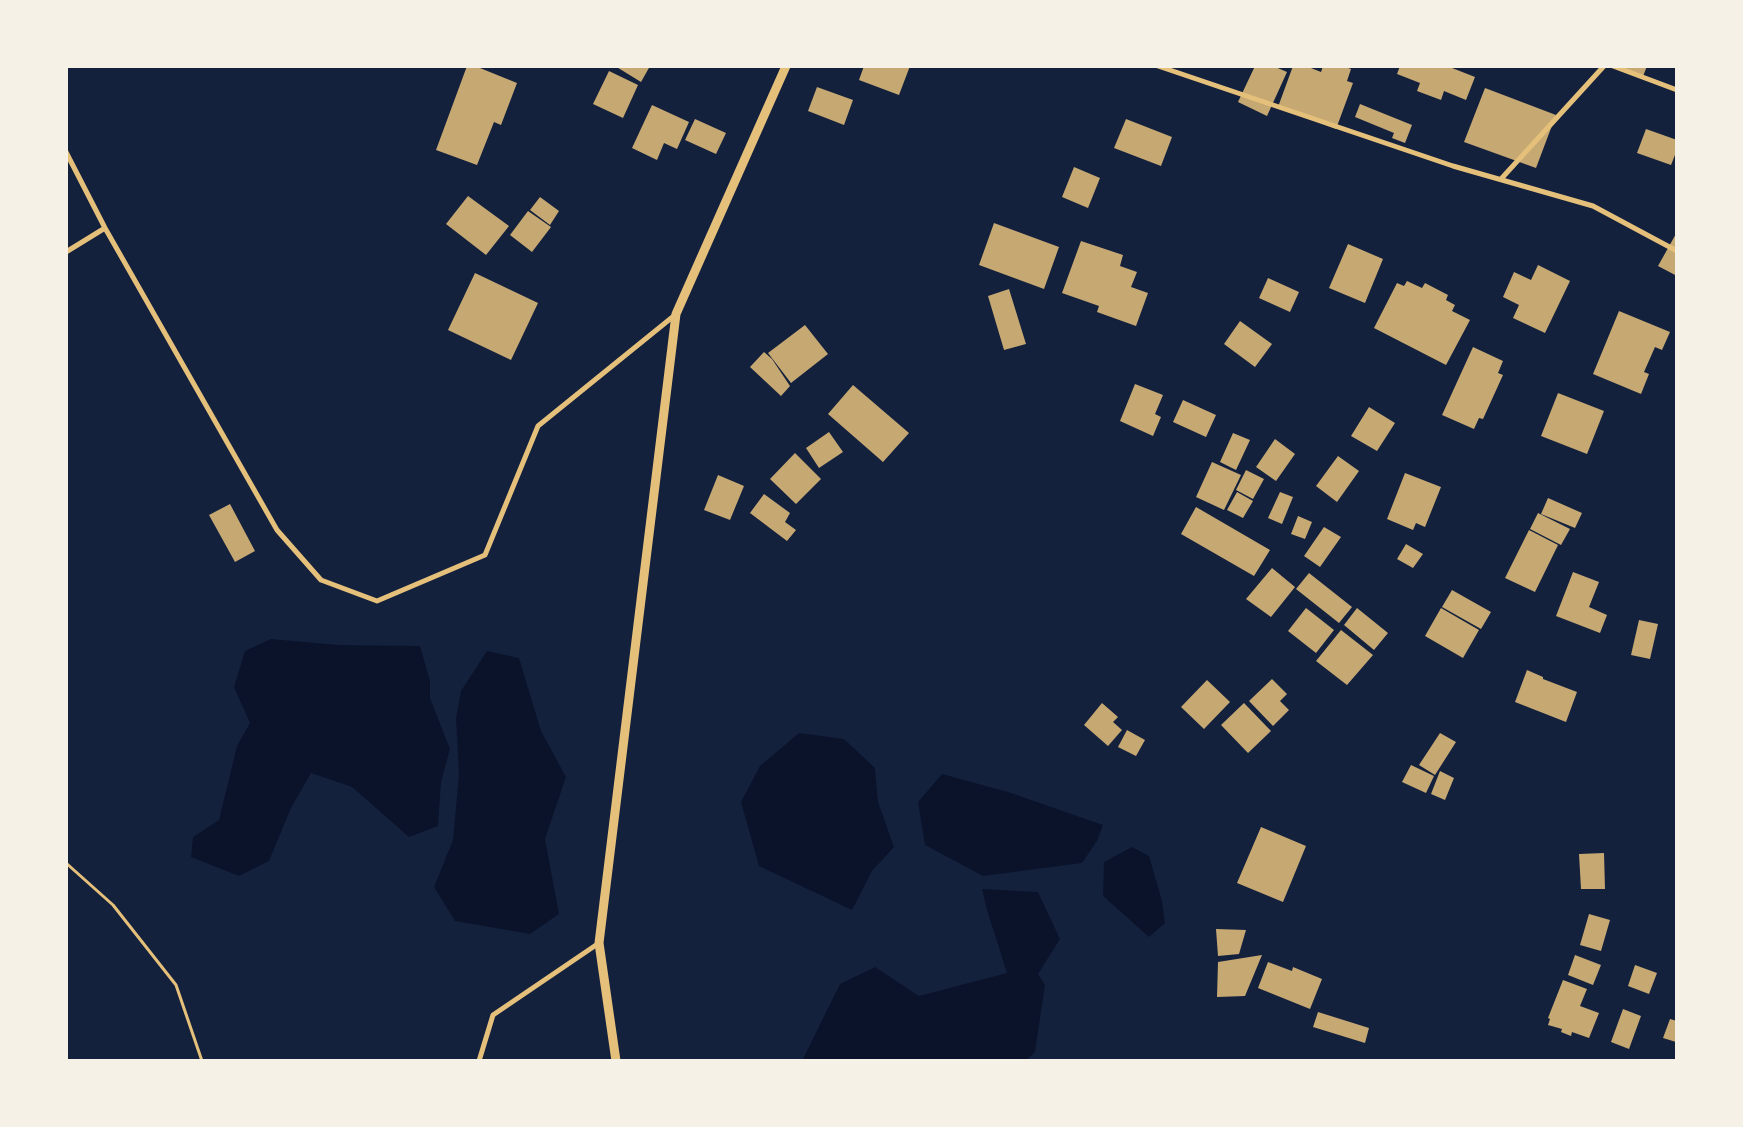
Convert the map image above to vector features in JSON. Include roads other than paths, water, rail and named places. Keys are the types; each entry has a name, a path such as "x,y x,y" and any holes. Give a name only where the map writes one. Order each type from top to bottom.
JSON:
{"street":[{"path":"616,1061 599,943 676,314 786,66"},
{"path":"1158,66 1453,166 1593,206 1677,251"},
{"path":"1501,179 1604,66"},
{"path":"1613,66 1677,90"},
{"path":"66,152 105,228 277,530 321,580 377,601 485,555 538,426 676,314"},
{"path":"66,252 105,228"},
{"path":"479,1061 493,1015 599,943"}],"water":[{"path":"271,639 339,645 420,646 430,681 430,698 450,749 441,782 438,826 409,837 352,787 311,773 291,808 269,861 239,876 191,857 193,837 219,820 237,746 250,723 234,687 245,651"},
{"path":"487,651 519,658 541,731 566,777 545,839 559,914 530,934 455,921 434,887 453,840 459,774 456,718 461,691"},
{"path":"799,733 844,739 875,768 878,802 894,847 872,871 852,910 759,866 741,802 760,766"},
{"path":"942,774 1008,792 1103,825 1097,841 1082,863 983,876 925,845 918,802"},
{"path":"1132,847 1149,856 1162,901 1165,923 1149,937 1103,896 1104,862"},
{"path":"982,889 1038,892 1060,939 1038,974 1045,985 1035,1052 1025,1061 802,1061 840,984 875,967 919,996 1007,973"}]}
